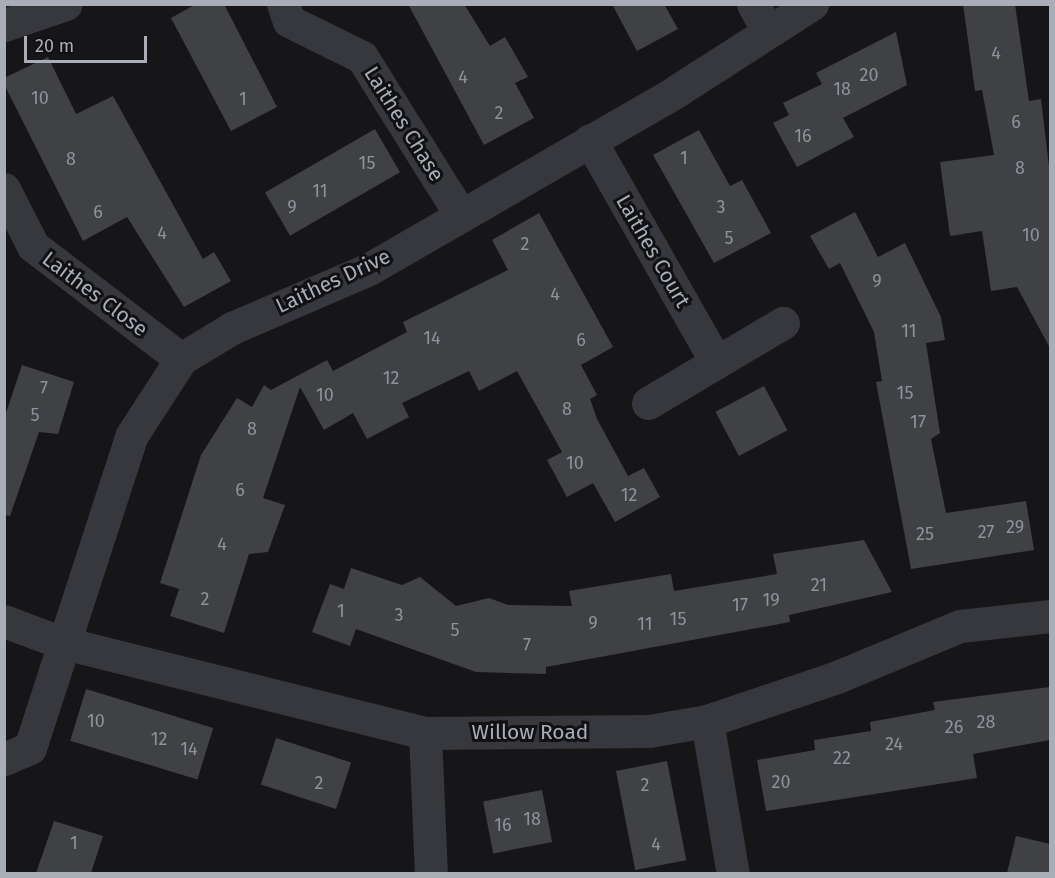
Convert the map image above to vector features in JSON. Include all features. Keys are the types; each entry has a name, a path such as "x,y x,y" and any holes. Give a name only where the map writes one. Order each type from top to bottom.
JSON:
{"street":[{"path":"4,25 66,4"},
{"name":"Laithes Chase","path":"283,4 289,21 362,57 460,214"},
{"name":"Laithes Drive","path":"4,759 30,748 60,642 132,435 181,359 232,328 369,269 460,214 675,92 760,18 812,4"},
{"name":"Laithes Court","path":"590,140 716,363"},
{"name":"Laithes Close","path":"4,189 33,246 181,359"},
{"path":"648,403 783,323"},
{"name":"Willow Road","path":"4,621 60,642 425,733 649,731 707,721 827,680 960,626 1050,616"},
{"path":"707,721 733,873"},
{"path":"425,733 431,873"}],"building":[{"path":"196,4 224,4 277,107 231,131 171,18"},
{"path":"408,4 464,4 490,46 505,37 528,77 515,83 534,118 484,145"},
{"path":"612,4 664,4 678,29 637,51"},
{"path":"963,4 1015,4 1029,101 1041,99 1050,175 1050,348 1017,287 991,291 982,231 950,236 940,162 994,155 982,90 975,91"},
{"path":"896,32 907,85 843,118 854,137 797,167 773,123 789,115 783,103 822,84 816,73"},
{"path":"48,57 76,114 113,96 203,259 214,252 231,281 184,307 127,217 83,241 4,84 4,78"},
{"path":"375,129 400,172 290,236 265,193"},
{"path":"699,130 730,186 742,180 771,233 714,263 653,155"},
{"path":"855,212 878,257 905,243 941,317 945,340 926,343 940,433 931,439 946,513 1026,501 1034,550 911,569 876,382 882,381 874,332 840,263 829,269 810,236"},
{"path":"539,213 613,347 581,365 597,395 590,399 597,419 628,476 644,468 660,497 615,522 593,483 567,497 547,460 562,452 517,371 479,391 469,371 402,403 409,417 367,439 353,413 324,430 300,387 263,498 285,505 268,552 249,554 224,633 170,616 179,589 160,583 201,455 237,398 252,407 264,385 271,390 327,360 333,371 407,332 403,322 508,270 492,240"},
{"path":"22,365 74,382 58,434 39,432 10,516 4,515 4,419"},
{"path":"764,386 787,430 739,456 715,412"},
{"path":"864,540 892,592 789,615 790,622 546,667 546,674 476,672 356,629 350,646 312,632 330,584 344,589 351,568 402,585 420,577 456,606 489,598 508,605 572,606 569,591 671,574 674,591 777,574 773,554"},
{"path":"1050,687 1050,740 973,754 977,778 766,811 757,760 815,750 814,740 871,731 870,722 935,710 933,702"},
{"path":"86,689 213,728 197,780 70,741"},
{"path":"276,738 351,762 336,809 261,785"},
{"path":"667,761 686,860 635,870 616,771"},
{"path":"542,790 552,842 493,853 483,801"},
{"path":"54,821 103,836 91,873 36,873"},
{"path":"1016,836 1050,844 1050,873 1007,873"}]}
